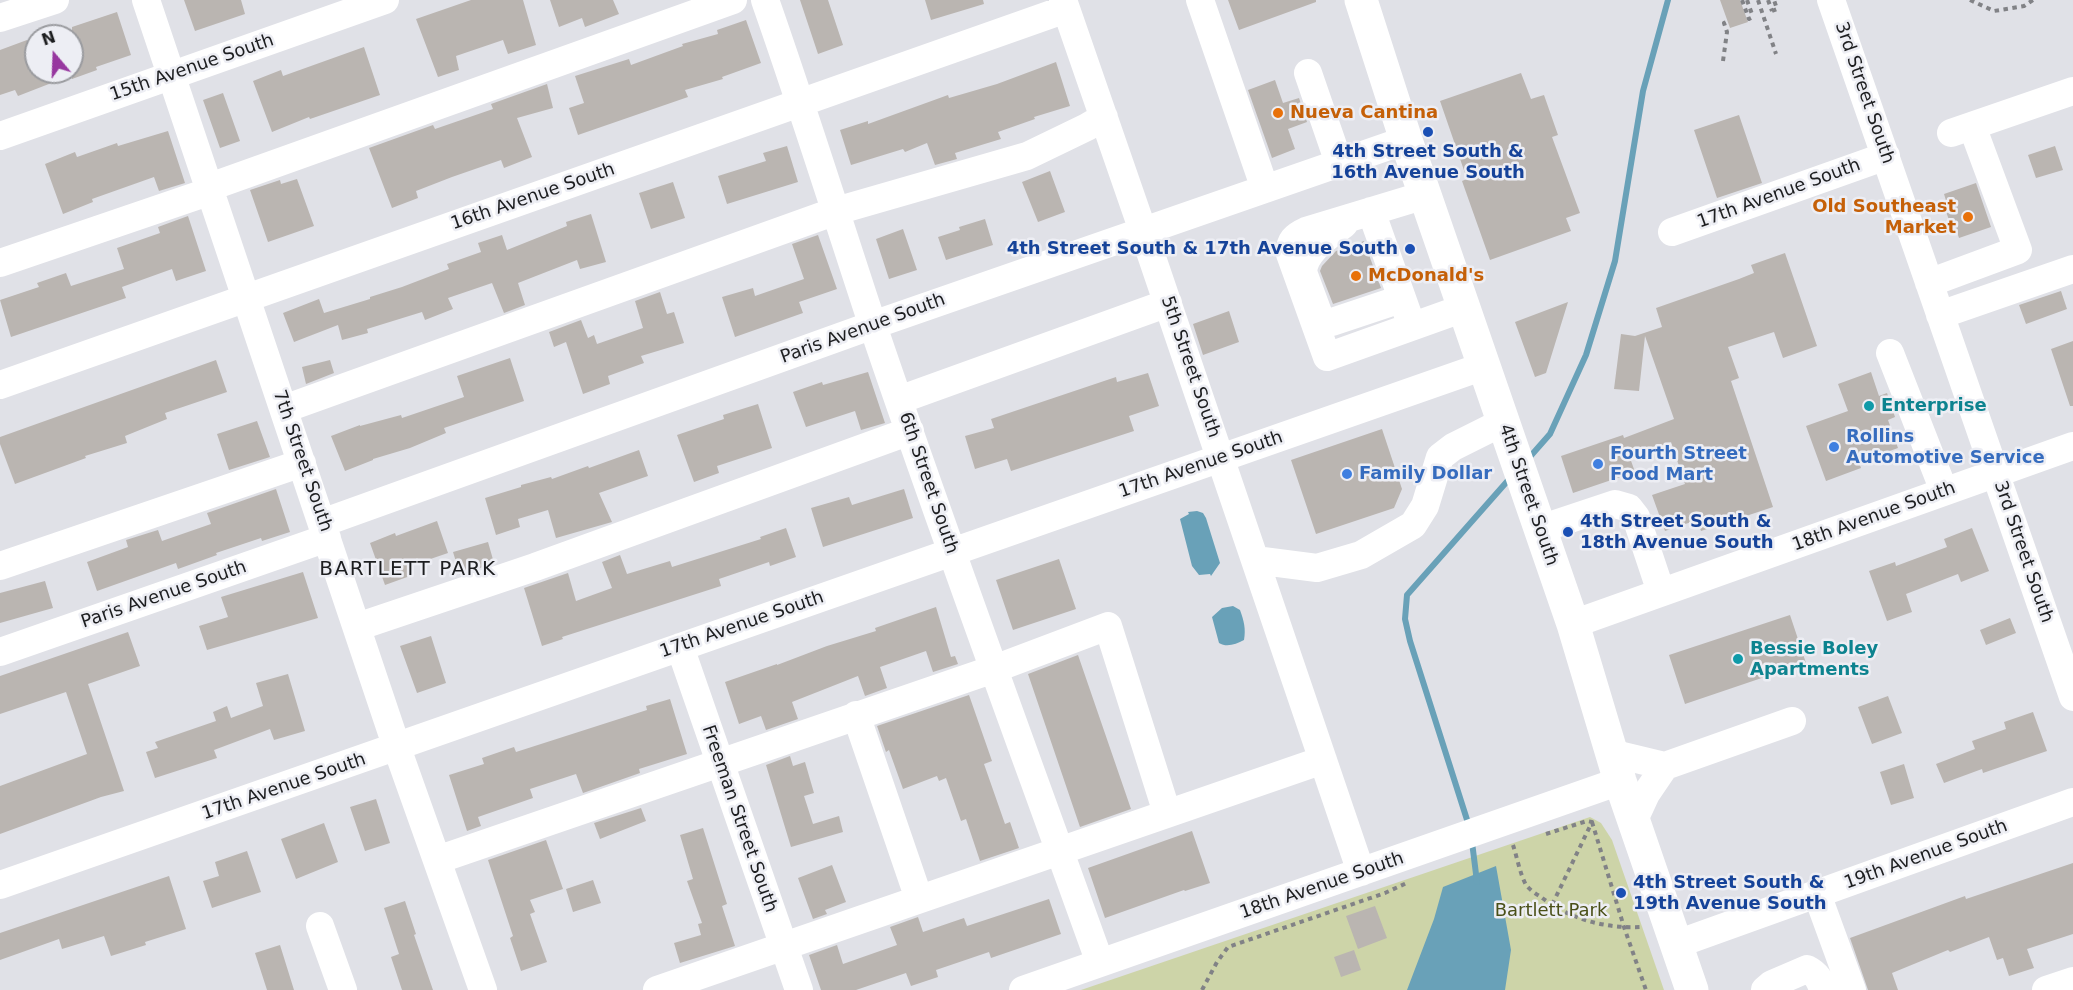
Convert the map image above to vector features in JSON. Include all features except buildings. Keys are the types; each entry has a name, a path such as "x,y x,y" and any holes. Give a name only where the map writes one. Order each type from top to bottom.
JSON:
{"main road":[{"name":"4th Street South","path":"1361,0 1406,140 1573,624 1616,767 1692,990"}],"street":[{"path":"0,18 55,0"},
{"name":"7th Street South","path":"146,0 397,748 483,990"},
{"name":"15th Avenue South","path":"0,136 385,0"},
{"path":"0,263 733,0"},
{"name":"6th Street South","path":"765,0 802,103 910,432 1100,963"},
{"path":"1200,0 1265,189"},
{"name":"3rd Street South","path":"1831,0 1996,473 2062,629 2073,697"},
{"name":"16th Avenue South","path":"0,385 802,103 1064,5"},
{"name":"5th Street South","path":"1064,5 1168,303 1361,872"},
{"path":"1308,73 1339,163"},
{"path":"1929,283 2018,250 1961,129 2073,91"},
{"path":"284,409 836,211 1027,156 1104,117"},
{"name":"Paris Avenue South","path":"0,652 873,325 1406,140"},
{"name":"17th Avenue South","path":"1672,232 1886,156"},
{"path":"1425,195 1296,235 1289,247 1290,254 1327,357 1464,308"},
{"path":"1362,214 1311,253 1303,264 1303,272 1320,318 1324,322 1332,322 1401,299"},
{"path":"1362,214 1411,326"},
{"path":"1940,315 2073,269"},
{"path":"899,400 1168,303"},
{"path":"1890,353 1944,491"},
{"name":"17th Avenue South","path":"0,885 1484,366"},
{"path":"357,627 536,567 910,432"},
{"path":"1255,560 1317,568 1361,555 1413,525 1425,506 1440,457 1453,447 1507,433"},
{"name":"18th Avenue South","path":"1573,624 2073,446"},
{"path":"0,566 302,463"},
{"path":"1535,516 1615,504 1629,508 1635,517 1661,592"},
{"path":"437,860 994,669 1108,626 1167,813"},
{"name":"Freeman Street South","path":"680,647 798,990"},
{"path":"856,715 919,899"},
{"path":"1616,767 1665,766 1792,721"},
{"path":"657,990 1323,760"},
{"path":"1634,820 1646,794 1665,766"},
{"name":"18th Avenue South","path":"1023,990 1417,852 1515,831 1616,767"},
{"name":"19th Avenue South","path":"1677,944 2073,802"},
{"path":"1817,894 1852,990"},
{"path":"320,926 342,990"},
{"path":"1765,990 1772,984 1807,969 1821,980 1823,990"},
{"path":"2046,990 2073,981"}],"path":[{"path":"1742,0 1749,19 1753,17 1747,0"},
{"path":"1758,0 1776,54"},
{"path":"1768,0 1772,11 1777,9 1774,0"},
{"path":"1970,0 1994,11 2024,6 2033,0"},
{"path":"1724,62 1727,32 1724,23 1726,22 1730,27"},
{"path":"1545,834 1587,821 1592,822"},
{"path":"1552,905 1592,822"},
{"path":"1592,822 1624,927 1647,990"},
{"path":"1515,831 1513,845 1527,885 1552,905 1592,922 1642,927"},
{"path":"1202,990 1228,946 1385,893 1412,880"}],"green space":[{"name":"Bartlett Park","path":"1590,817 1601,823 1612,840 1664,990 1081,990"}],"water":[{"path":"1188,512 1203,513 1206,518 1220,563 1211,576 1210,574 1199,575 1192,566 1180,519 1189,514"},
{"path":"1233,606 1240,610 1244,621 1244,640 1225,645 1219,643 1212,617 1222,608"},
{"path":"1496,866 1511,950 1505,990 1407,990 1434,919 1443,887"}],"waterway":[{"path":"1528,459 1550,434 1586,355 1615,261 1643,91 1668,0"},
{"path":"1469,826 1410,641 1405,619 1407,595 1511,477"},
{"path":"1472,842 1477,882"}],"place":[{"name":"Nueva Cantina","path":"1278,113"},
{"name":"4th Street South & 16th Avenue South","path":"1428,132"},
{"name":"Old Southeast Market","path":"1968,217"},
{"name":"4th Street South & 17th Avenue South","path":"1410,249"},
{"name":"McDonald's","path":"1356,276"},
{"name":"Enterprise","path":"1869,406"},
{"name":"Rollins Automotive Service","path":"1834,447"},
{"name":"Fourth Street Food Mart","path":"1598,464"},
{"name":"Family Dollar","path":"1347,474"},
{"name":"4th Street South & 18th Avenue South","path":"1568,532"},
{"name":"Bessie Boley Apartments","path":"1738,659"},
{"name":"4th Street South & 19th Avenue South","path":"1621,893"}],"district":[{"name":"BARTLETT PARK","path":"408,570"}]}
